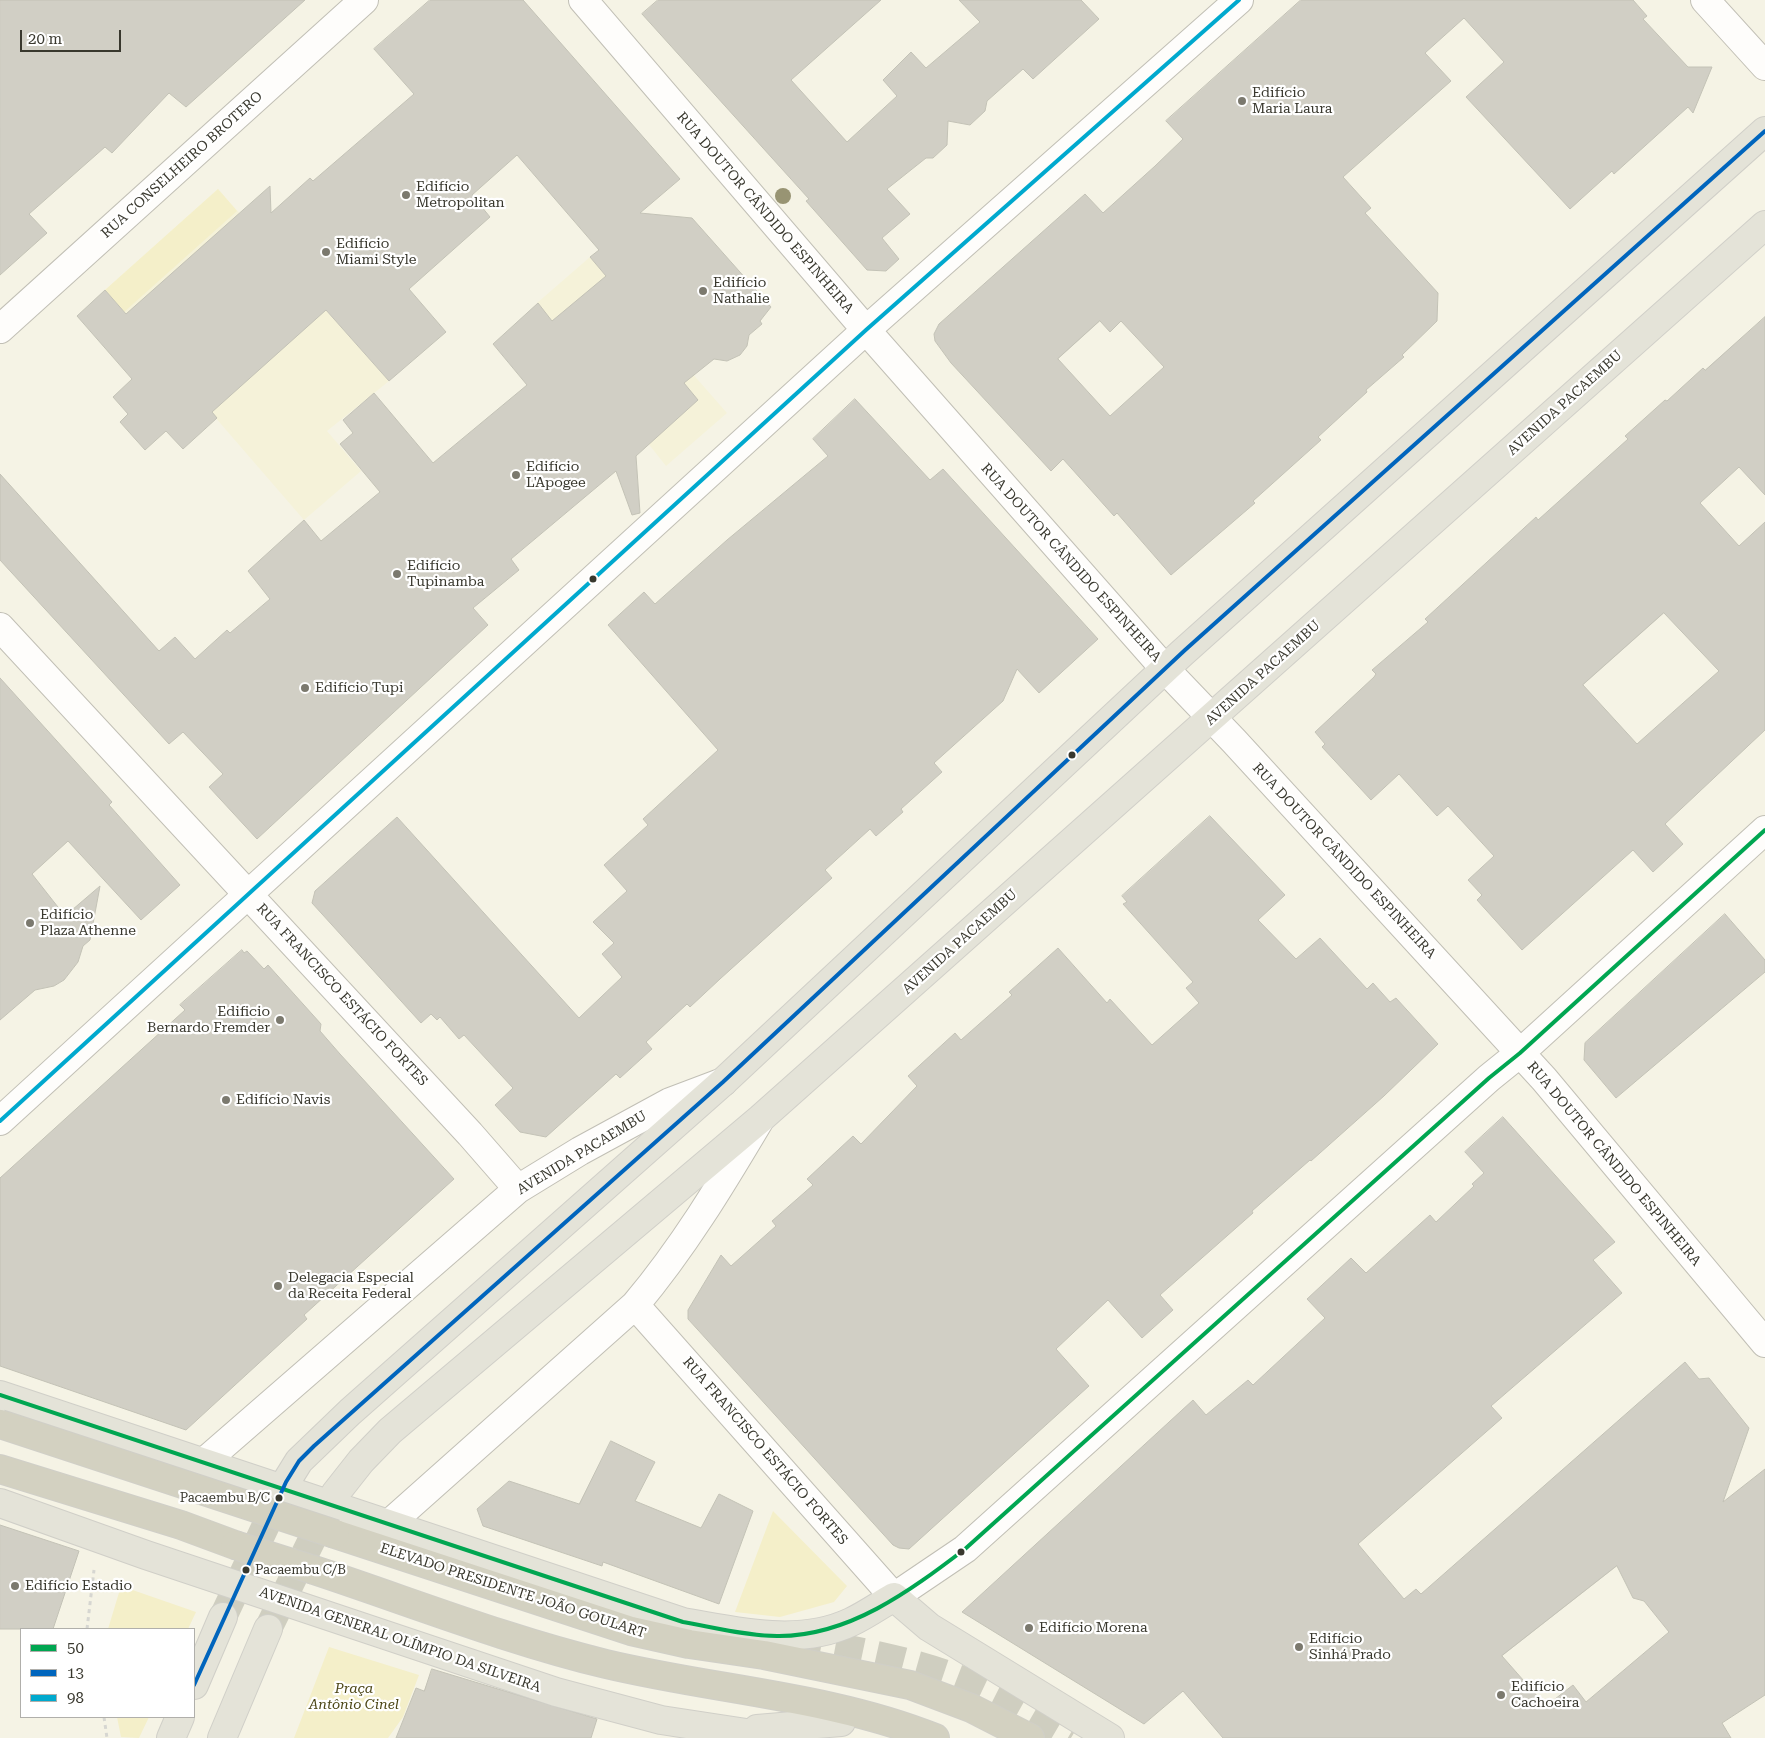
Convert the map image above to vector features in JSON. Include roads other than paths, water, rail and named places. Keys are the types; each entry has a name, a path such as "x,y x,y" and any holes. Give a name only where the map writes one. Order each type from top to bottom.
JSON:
{"highway":[{"name":"ELEVADO PRESIDENTE JOÃO GOULART","path":"0,1424 631,1631 689,1644 764,1655 910,1685 971,1708 1030,1738"},
{"path":"0,1469 181,1525 543,1647 607,1664 853,1713 935,1738"}],"main road":[{"name":"AVENIDA PACAEMBU","path":"286,1482 299,1461 343,1419 723,1082 1165,669 1765,131"},
{"name":"AVENIDA PACAEMBU","path":"335,1494 361,1461 390,1431 760,1119 1765,225"},
{"path":"0,1395 682,1622 785,1638 816,1633 851,1623 894,1597 929,1627 1110,1738"},
{"name":"AVENIDA GENERAL OLÍMPIO DA SILVEIRA","path":"0,1503 146,1555 556,1692 661,1720 715,1732 779,1738"},
{"path":"195,1683 223,1617"},
{"path":"222,1738 268,1629"},
{"path":"171,1738 180,1718"},
{"path":"715,1732 841,1722"}],"street":[{"name":"RUA CONSELHEIRO BROTERO","path":"0,329 364,0"},
{"name":"RUA DOUTOR CÂNDIDO ESPINHEIRA","path":"583,0 866,330 1165,669 1520,1053 1765,1343"},
{"path":"0,1121 866,330 1239,0"},
{"path":"1705,0 1765,66"},
{"name":"RUA FRANCISCO ESTÁCIO FORTES","path":"0,627 463,1126 518,1189"},
{"path":"894,1597 964,1549 1489,1078 1520,1053 1765,830"},
{"name":"AVENIDA PACAEMBU","path":"204,1462 518,1189 580,1151 670,1102 723,1082"},
{"name":"AVENIDA PACAEMBU","path":"389,1524 635,1305 656,1280 710,1204 760,1119"},
{"name":"RUA FRANCISCO ESTÁCIO FORTES","path":"635,1305 894,1597"}],"tunnel":[{"path":"223,1617 281,1493"},
{"path":"268,1629 328,1507"},
{"path":"794,1639 889,1658 946,1674 995,1695 1071,1738"}],"place":[{"name":"Edifício Maria Laura","path":"1242,101"},
{"name":"Edifício Metropolitan","path":"406,195"},
{"name":"Edifício Miami Style","path":"326,252"},
{"name":"Edifício Nathalie","path":"703,291"},
{"name":"Edifício L'Apogee","path":"516,475"},
{"name":"Edifício Tupinamba","path":"397,574"},
{"name":"Edifício Tupi","path":"305,688"},
{"name":"Edifício Plaza Athenne","path":"30,923"},
{"name":"Edificio Bernardo Fremder","path":"280,1020"},
{"name":"Edifício Navis","path":"226,1100"},
{"name":"Delegacia Especial da Receita Federal","path":"278,1286"},
{"name":"Pacaembu B/C","path":"279,1498"},
{"name":"Pacaembu C/B","path":"246,1570"},
{"name":"Edifício Estadio","path":"15,1586"},
{"name":"Edifício Morena","path":"1029,1628"},
{"name":"Edifício Sinhá Prado","path":"1299,1647"},
{"name":"Edifício Cachoeira","path":"1501,1695"}],"park label":[{"name":"Praça Antônio Cinel","path":"354,1698"}]}
